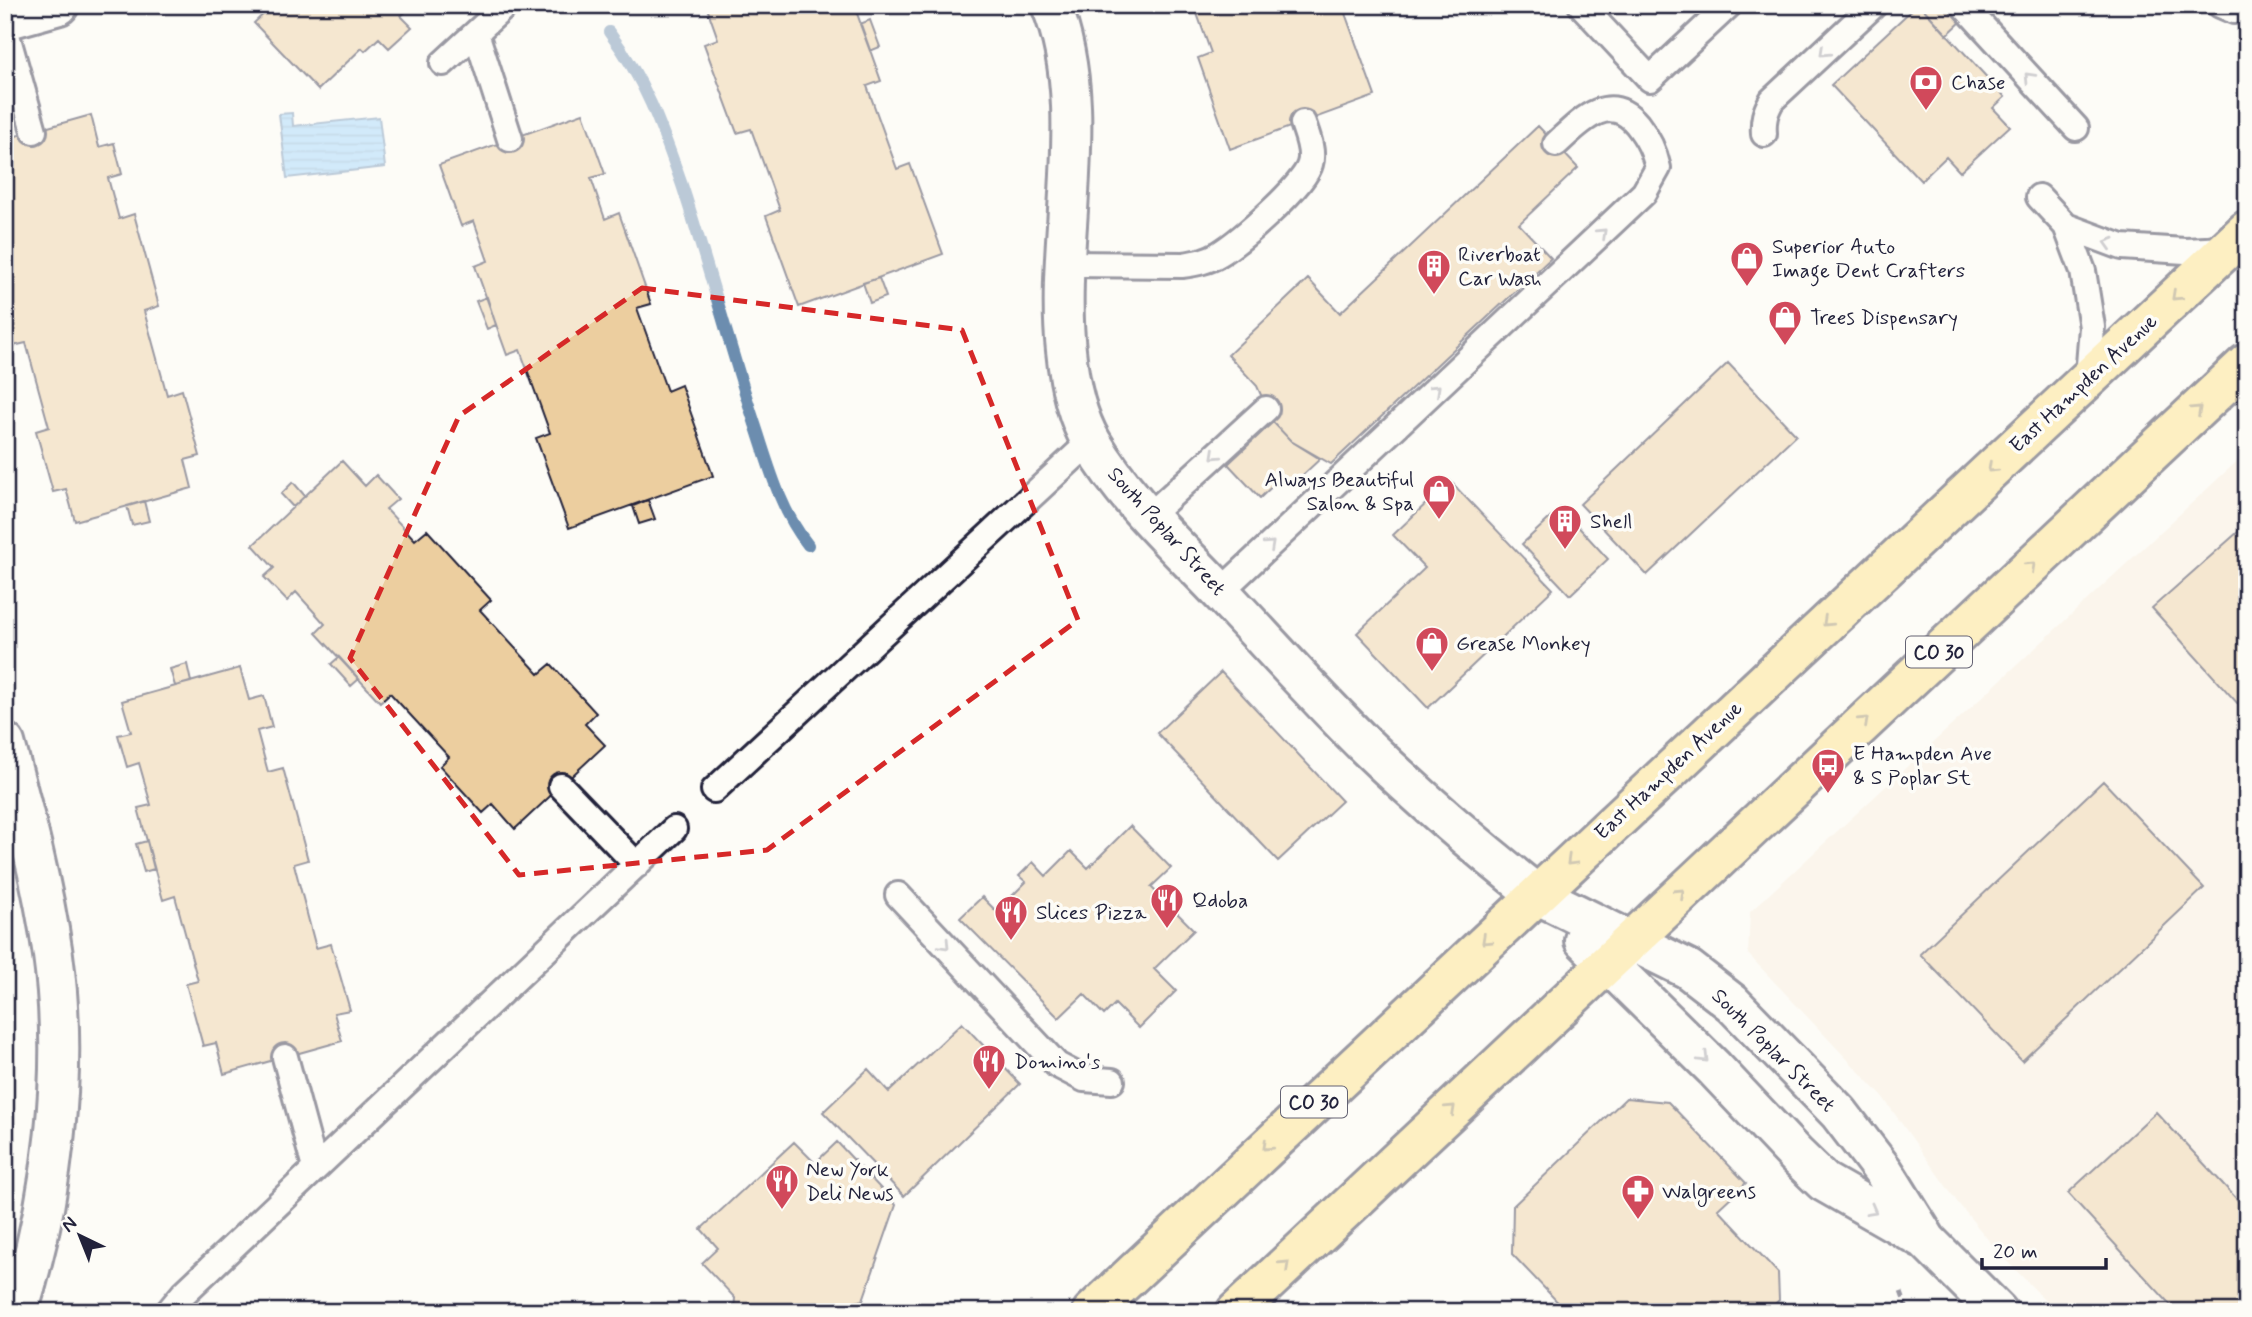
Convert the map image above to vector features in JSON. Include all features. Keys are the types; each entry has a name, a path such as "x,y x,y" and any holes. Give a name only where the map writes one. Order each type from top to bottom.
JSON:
{"main road":[{"name":"East Hampden Avenue","path":"1091,1312 2236,239"},
{"name":"CO 30","path":"1236,1312 2247,363"}],"street":[{"path":"5,20 59,5"},
{"name":"South Poplar Street","path":"1051,5 1063,40 1070,85 1065,264 1066,353 1078,409 1091,441 1115,478 1148,517 1368,748 1445,818 1536,894 1619,951 1714,1068 1824,1182 1927,1241"},
{"path":"5,743 46,913 53,956 59,1040 58,1090 48,1176 18,1312"},
{"name":"South Poplar Street","path":"1619,951 1688,969 1732,1003 1839,1113 1866,1147 1927,1241 1998,1312"}],"lane":[{"path":"443,63 506,5"},
{"path":"1581,5 1650,79 1729,5"},
{"path":"1764,134 1765,111 1772,100 1874,5"},
{"path":"1963,5 2076,128"},
{"path":"2220,5 2234,11 2247,6"},
{"path":"5,28 34,131"},
{"path":"476,33 510,139"},
{"path":"1220,592 1636,201 1652,181 1658,168 1651,143 1632,118 1622,110 1595,112 1556,144"},
{"path":"1065,264 1183,265 1208,260 1238,241 1303,179 1312,158 1303,123"},
{"path":"2039,197 2066,226 2082,271 2089,304 2091,350 2088,378"},
{"path":"2066,226 2122,247 2185,251 2236,239"},
{"path":"1148,517 1266,409"},
{"path":"714,790 1091,441"},
{"path":"561,786 637,865"},
{"path":"168,1312 183,1294 674,830"},
{"path":"898,895 1057,1065 1084,1079 1112,1082"},
{"path":"285,1057 316,1168"}],"path":[{"path":"1901,1292 1908,1312"}],"highlighted area":[{"path":"642,288 962,330 1078,620 767,850 519,875 350,658 459,416"}],"shaded area":[{"path":"2247,452 2247,1312 2057,1312 1999,1253 1958,1203 1882,1096 1748,954 1750,912"}],"water":[{"path":"292,113 293,126 379,117 385,167 287,178 279,114"}],"building":[{"path":"273,5 413,5 401,16 412,27 389,48 379,38 365,51 362,48 318,90 254,23"},
{"path":"706,5 854,5 881,81 867,86 897,169 910,164 943,254 799,307 766,216 780,210 751,129 737,133 704,44 718,39"},
{"path":"1194,5 1326,5 1328,10 1342,5 1375,96 1230,149 1198,58 1211,53"},
{"path":"1920,5 2005,97 1993,108 2010,126 1960,172 1946,157 1921,181 1831,85"},
{"path":"1920,5 1979,5 1947,35"},
{"path":"870,20 880,47 870,51 860,24"},
{"path":"583,113 605,174 591,178 605,219 619,213 651,304 637,308 667,391 681,385 713,476 569,528 536,438 550,433 520,350 507,355 475,266 488,261 474,221 461,226 439,165"},
{"path":"91,115 99,147 114,143 122,174 108,178 119,219 134,214 159,306 144,311 167,395 182,390 200,456 185,460 192,488 75,521 66,489 53,492 36,431 49,427 26,343 13,346 5,317 5,139"},
{"name":"Riverboat Car Wash","path":"1538,126 1578,168 1519,224 1551,258 1331,464 1291,441 1273,422 1257,386 1228,355 1308,279 1340,313"},
{"path":"879,278 886,297 870,303 863,283"},
{"path":"487,297 496,325 487,329 476,301"},
{"path":"1728,363 1796,435 1647,575 1580,504"},
{"path":"1273,422 1291,441 1320,459 1291,486 1282,477 1260,498 1228,464"},
{"path":"342,461 365,486 376,475 398,499 386,509 415,540 427,530 491,600 480,610 539,674 551,664 596,713 585,724 605,745 515,829 493,804 483,813 440,766 449,757 390,693 380,702 316,633 325,624 296,592 287,601 264,577 274,568 253,545"},
{"path":"1450,481 1553,589 1428,708 1357,633 1425,568 1393,535"},
{"path":"293,482 305,496 293,507 281,494"},
{"path":"648,500 655,519 639,524 633,506"},
{"path":"144,501 149,521 132,525 127,506"},
{"name":"Shell","path":"1561,508 1608,559 1570,595 1522,544"},
{"path":"2247,524 2247,714 2152,608"},
{"path":"339,657 359,679 351,686 331,664"},
{"path":"187,664 191,682 175,686 170,669"},
{"path":"240,668 249,700 264,696 272,727 257,731 268,772 283,768 308,860 294,864 316,948 331,944 350,1010 334,1013 342,1041 224,1074 216,1043 203,1046 186,984 198,981 175,896 163,900 138,808 151,805 139,763 127,767 118,735 131,732 122,701"},
{"path":"1221,672 1342,801 1278,861 1157,733"},
{"path":"2103,781 2204,888 2022,1061 1920,954"},
{"path":"1130,826 1171,868 1151,887 1194,930 1154,969 1176,991 1139,1028 1115,1004 1104,1015 1084,994 1059,1018 960,918 982,897 1008,923 1023,908 1012,896 1026,882 1019,876 1033,862 1046,876 1071,851 1088,868"},
{"path":"147,841 154,869 144,872 136,844"},
{"path":"962,1023 1020,1084 904,1196 823,1112 868,1069 889,1092"},
{"path":"1626,1098 1668,1102 1746,1183 1718,1209 1778,1273 1779,1300 1767,1312 1567,1312 1512,1254 1513,1206"},
{"path":"2156,1112 2247,1210 2247,1312 2177,1312 2068,1193"},
{"path":"794,1142 815,1163 837,1142 896,1205 863,1300 823,1312 734,1312 735,1298 702,1263 718,1248 701,1229"}],"waterway":[{"path":"609,32 643,87 660,124 692,215 771,472 790,517 808,545"}],"place":[{"name":"Chase","path":"1926,112"},
{"name":"Superior Auto Image Dent Crafters","path":"1747,288"},
{"name":"Riverboat Car Wash","path":"1434,296"},
{"name":"Trees Dispensary","path":"1785,347"},
{"name":"Always Beautiful Salon & Spa","path":"1439,521"},
{"name":"Shell","path":"1565,551"},
{"name":"Grease Monkey","path":"1432,673"},
{"name":"E Hampden Ave & S Poplar St","path":"1828,795"},
{"name":"Qdoba","path":"1167,930"},
{"name":"Slices Pizza","path":"1011,942"},
{"name":"Domino's","path":"989,1091"},
{"name":"New York Deli News","path":"782,1211"},
{"name":"Walgreens","path":"1638,1221"}]}
